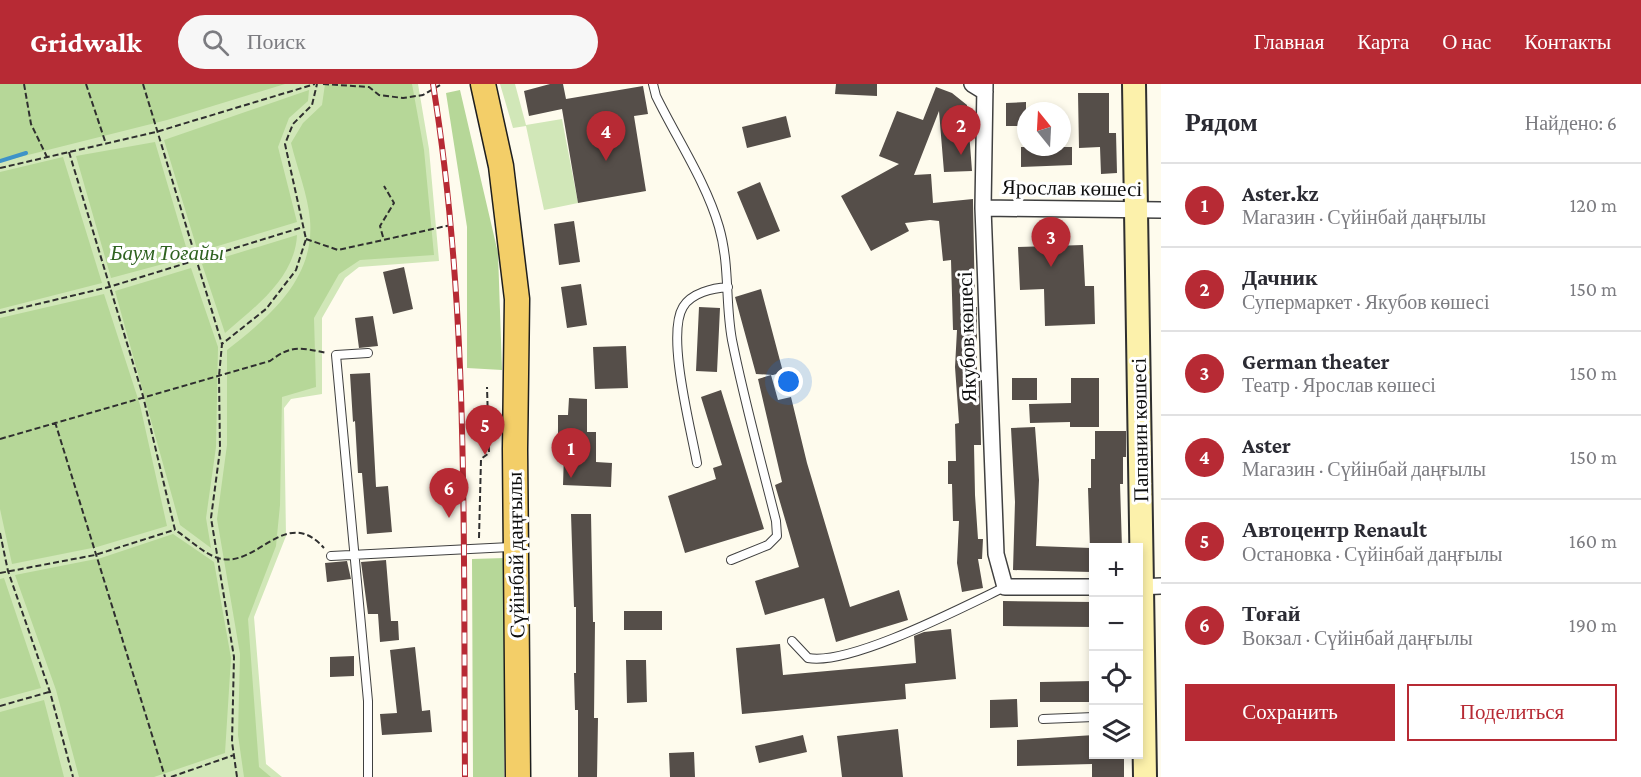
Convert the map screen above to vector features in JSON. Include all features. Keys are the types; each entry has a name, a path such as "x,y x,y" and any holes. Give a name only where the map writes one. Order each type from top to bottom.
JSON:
{"main road":[{"name":"Сүйінбай даңғылы","path":"483,84 501,166 517,299 518,777"},
{"name":"Папанин көшесі","path":"1134,84 1147,587 1141,705"},
{"name":"Папанин көшесі","path":"1143,746 1145,777"}],"street":[{"name":"Якубов көшесі","path":"981,87 983,208 996,554 1005,587"},
{"name":"Ярослав көшесі","path":"983,208 1161,210"},
{"path":"1005,587 1089,587"}],"lane":[{"path":"653,84 712,207 727,259 732,339 776,521 777,536 768,545 731,560"},
{"path":"697,463 677,348 678,323 683,306 696,296 712,288 728,287"},
{"path":"368,353 336,355 368,701 369,777"},
{"path":"331,556 516,547"},
{"path":"792,641 808,658 830,659 846,656 931,622 1005,587"},
{"path":"1043,719 1089,717"}],"path":[{"path":"24,84 31,124 47,157"},
{"path":"86,84 106,144"},
{"path":"143,84 222,344 219,376 220,450 211,518 234,657 232,741 237,777"},
{"path":"0,168 156,132 316,84 312,105 293,124 285,144 306,239 297,270 266,309 222,344"},
{"path":"323,84 369,87 378,95 403,98 423,95 442,84"},
{"path":"69,152 143,396 175,530 218,558 232,559 258,549 276,537 295,532 315,538 331,556"},
{"path":"383,237 380,226 394,203 384,186"},
{"path":"306,239 338,250 383,237 451,225"},
{"path":"0,313 109,286 303,227"},
{"path":"0,439 270,361 285,350 297,348 336,355"},
{"path":"470,548 479,540 481,459 489,453 487,387"},
{"path":"55,423 165,777"},
{"path":"0,573 95,555 175,530"},
{"path":"0,532 8,571 50,692 73,777"},
{"path":"0,706 50,692"},
{"path":"171,777 234,755"}],"green space":[{"name":"Баум Тоғайы","path":"0,84 418,84 429,149 439,261 359,267 345,278 322,318 322,394 291,399 284,408 286,536 254,617 266,764 282,777 0,777"},
{"path":"0,84 285,84 167,120 0,162"},
{"path":"325,84 412,84 424,150 434,255 360,260 339,274 314,318 316,387 282,397 280,505 276,546 248,619 259,767 271,777 244,777 238,735 240,654 217,519 227,445 227,350 273,310 286,295 305,261 310,241 309,211 291,143 303,123 322,105"},
{"path":"500,84 515,84 526,125 562,119 578,203 544,210 526,126 513,128"},
{"path":"309,90 308,101 289,118 278,147 297,222 198,252 164,140"},
{"path":"460,90 498,253 502,370 467,368 467,227 446,93"},
{"path":"155,142 189,257 111,278 76,156"},
{"path":"63,157 102,283 0,309 0,172"},
{"path":"297,235 295,250 281,278 260,302 225,333 202,264"},
{"path":"191,268 218,347 216,447 206,518 211,548 180,525 115,291"},
{"path":"104,294 140,405 167,526 97,547 12,564 0,509 0,318"},
{"path":"173,534 214,562 231,658 225,753 154,777 79,777 56,690 15,575 101,558"},
{"path":"505,558 504,777 473,777 472,559"},
{"path":"4,578 41,688 0,699 0,579"},
{"path":"44,700 64,777 0,777 0,712"}],"building":[{"path":"550,84 563,84 566,99 643,86 648,114 634,116 646,191 578,203 562,109 529,116 524,91"},
{"path":"836,84 877,84 877,96 835,94"},
{"path":"936,87 952,93 967,105 972,171 944,172 939,111 914,175 931,174 933,203 973,199 977,381 980,381 981,445 974,445 975,495 978,539 983,539 982,559 978,559 983,588 962,592 957,563 959,521 953,521 952,484 948,484 948,461 956,461 955,424 959,423 955,367 957,330 953,330 951,260 943,261 939,221 905,223 909,231 871,251 841,196 899,164 879,156 897,111 923,120"},
{"path":"1078,93 1109,93 1109,133 1116,133 1117,173 1101,174 1100,147 1079,148"},
{"path":"1017,102 1017,126 1006,126 1006,103"},
{"path":"786,116 791,137 747,148 742,127"},
{"path":"1072,147 1072,165 1021,167 1021,156 1071,156"},
{"path":"760,182 780,231 757,240 737,192"},
{"path":"574,221 580,262 559,265 554,224"},
{"path":"1083,245 1085,286 1094,286 1095,324 1045,326 1044,289 1020,290 1018,247"},
{"path":"404,267 413,309 393,314 383,272"},
{"path":"581,284 587,325 567,328 561,287"},
{"path":"761,289 783,372 773,375 756,374 735,297"},
{"path":"699,307 720,308 717,372 696,371"},
{"path":"373,316 378,346 359,348 355,318"},
{"path":"626,346 628,388 595,389 593,347"},
{"path":"370,373 376,487 388,486 392,532 367,534 362,473 358,473 350,374"},
{"path":"771,375 778,400 791,397 807,463 850,607 899,590 908,620 836,642 824,598 765,615 755,581 799,567 775,485 782,482 758,379"},
{"path":"1012,378 1037,378 1037,400 1012,400"},
{"path":"1071,378 1099,378 1099,427 1070,427 1070,422 1030,423 1029,404 1071,403"},
{"path":"721,390 764,529 685,553 668,496 716,479 713,468 722,465 701,397"},
{"path":"569,398 587,399 587,432 596,432 596,462 612,463 611,487 563,485 564,454 558,454 558,415 568,415"},
{"path":"1035,427 1039,480 1036,546 1089,548 1089,572 1013,570 1015,502 1011,428"},
{"path":"1095,431 1126,431 1123,484 1120,484 1122,543 1090,543 1088,488 1091,488 1091,459 1095,459"},
{"path":"571,514 591,514 593,622 595,622 594,718 598,718 597,777 578,777 578,710 575,710 574,673 576,673 576,607 574,607"},
{"path":"386,560 391,621 398,621 399,640 380,642 378,614 368,614 361,562"},
{"path":"347,561 351,579 327,582 325,563"},
{"path":"1003,601 1089,602 1089,627 1003,626"},
{"path":"624,611 662,611 662,630 624,630"},
{"path":"951,629 956,679 905,684 906,699 742,714 736,648 780,644 783,675 916,663 914,636 924,632"},
{"path":"415,647 422,711 430,710 432,732 382,735 380,714 397,713 390,650"},
{"path":"354,656 354,676 330,677 330,657"},
{"path":"626,660 646,660 647,702 627,703"},
{"path":"1089,681 1089,702 1040,702 1040,682"},
{"path":"1017,699 1018,727 990,728 990,700"},
{"path":"898,729 903,777 842,777 837,736"},
{"path":"803,735 807,752 759,763 755,746"},
{"path":"1089,735 1089,759 1124,759 1124,777 1092,777 1092,764 1017,766 1017,740"},
{"path":"694,752 695,777 670,777 669,753"}],"waterway":[{"path":"0,161 26,153"}],"railway":[{"path":"433,84 445,170 459,343 464,517 465,777"}],"place":[{"name":"Дачник","path":"961,155"},
{"name":"Aster","path":"606,161"},
{"name":"German theater","path":"1051,267"},
{"name":"Автоцентр Renault","path":"485,455"},
{"name":"Aster.kz","path":"571,478"},
{"name":"Тоғай","path":"449,518"}]}
